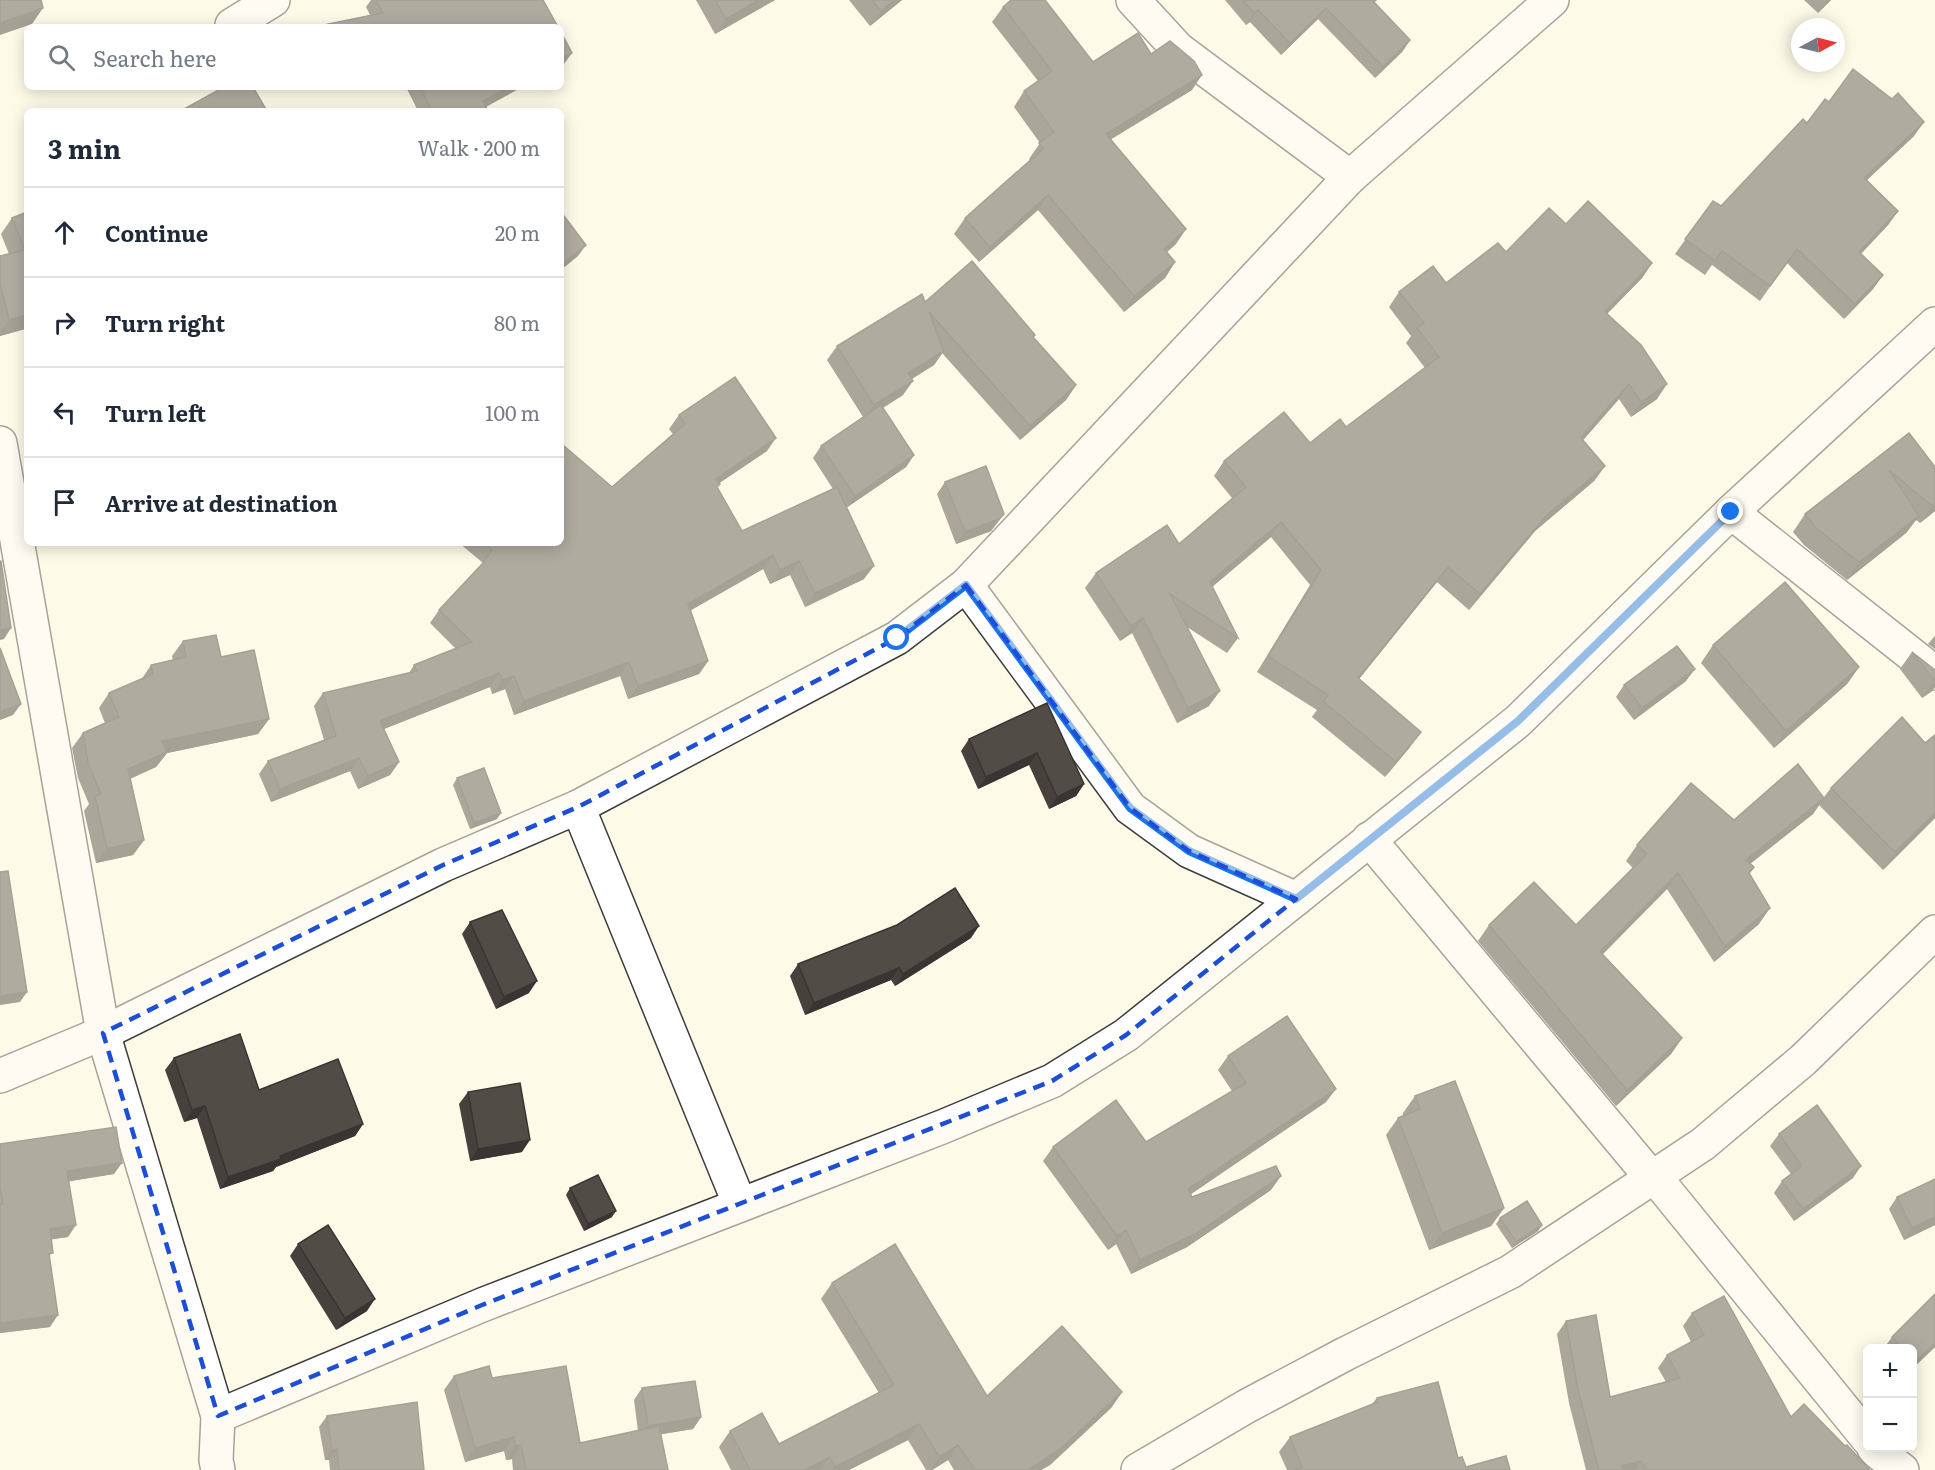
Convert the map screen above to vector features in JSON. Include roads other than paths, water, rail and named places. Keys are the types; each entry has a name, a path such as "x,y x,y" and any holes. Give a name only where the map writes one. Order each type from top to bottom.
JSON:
{"street":[{"path":"234,24 273,0"},
{"path":"1133,0 1178,49 1350,177"},
{"path":"0,1076 103,1033 443,865 578,807 897,638 966,585 1350,177 1552,0"},
{"path":"218,1416 482,1305 942,1127 1052,1081 1126,1035 1518,721 1731,512 1935,324"},
{"path":"0,443 103,1033 218,1416 216,1460 218,1470"},
{"path":"1731,512 1935,673"},
{"path":"966,585 1130,808 1189,851 1296,899"},
{"path":"578,807 740,1205"},
{"path":"1370,839 1651,1177 1654,1176 1863,1433"},
{"path":"1138,1470 1247,1406 1335,1359 1510,1272 1703,1144 1803,1060 1934,936"},
{"path":"1878,1452 1902,1470"}]}
